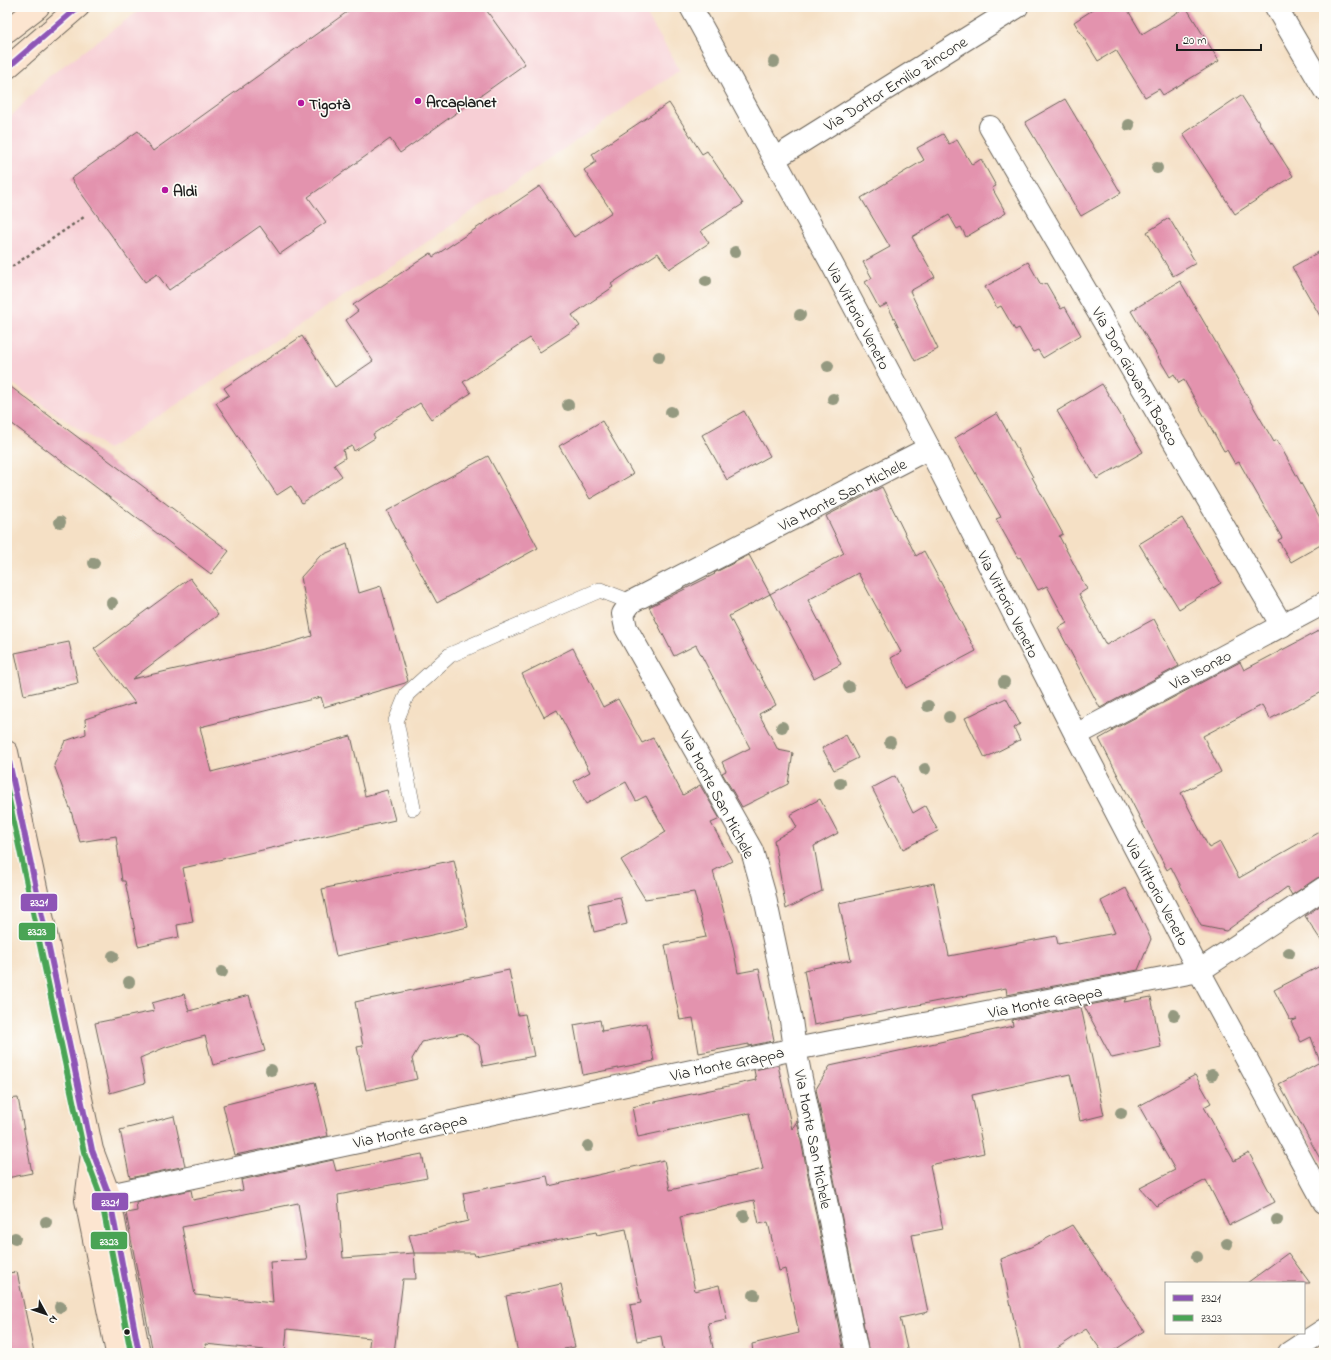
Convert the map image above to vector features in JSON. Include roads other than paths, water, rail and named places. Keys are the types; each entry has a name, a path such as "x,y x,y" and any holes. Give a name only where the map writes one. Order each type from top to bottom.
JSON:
{"main road":[{"path":"7,31 38,7"},
{"path":"7,68 78,7"},
{"path":"7,752 92,1150 109,1195 139,1353"},
{"path":"92,1150 86,1200 117,1353"}],"street":[{"path":"7,27 20,7"},
{"name":"Via Vittorio Veneto","path":"691,7 833,266 929,448 1199,971 1324,1202"},
{"name":"Via Dottor Emilio Zincone","path":"774,159 1017,7"},
{"path":"1276,7 1324,89"},
{"name":"Via Don Giovanni Bosco","path":"990,127 1282,626"},
{"name":"Via Monte San Michele","path":"857,1353 795,1049 791,1020 764,893 752,851 626,628 623,614 631,602 929,448"},
{"name":"Via Isonzo","path":"1076,735 1324,603"},
{"name":"Via Monte Grappa","path":"109,1195 795,1049 1199,971 1324,888"},
{"path":"1289,1353 1324,1330"}],"lane":[{"path":"413,808 396,721 406,694 450,655 600,590 631,602"}],"place":[{"name":"Arcaplanet","path":"418,101"},
{"name":"Tigotà","path":"301,103"},
{"name":"Aldi","path":"165,190"}]}
